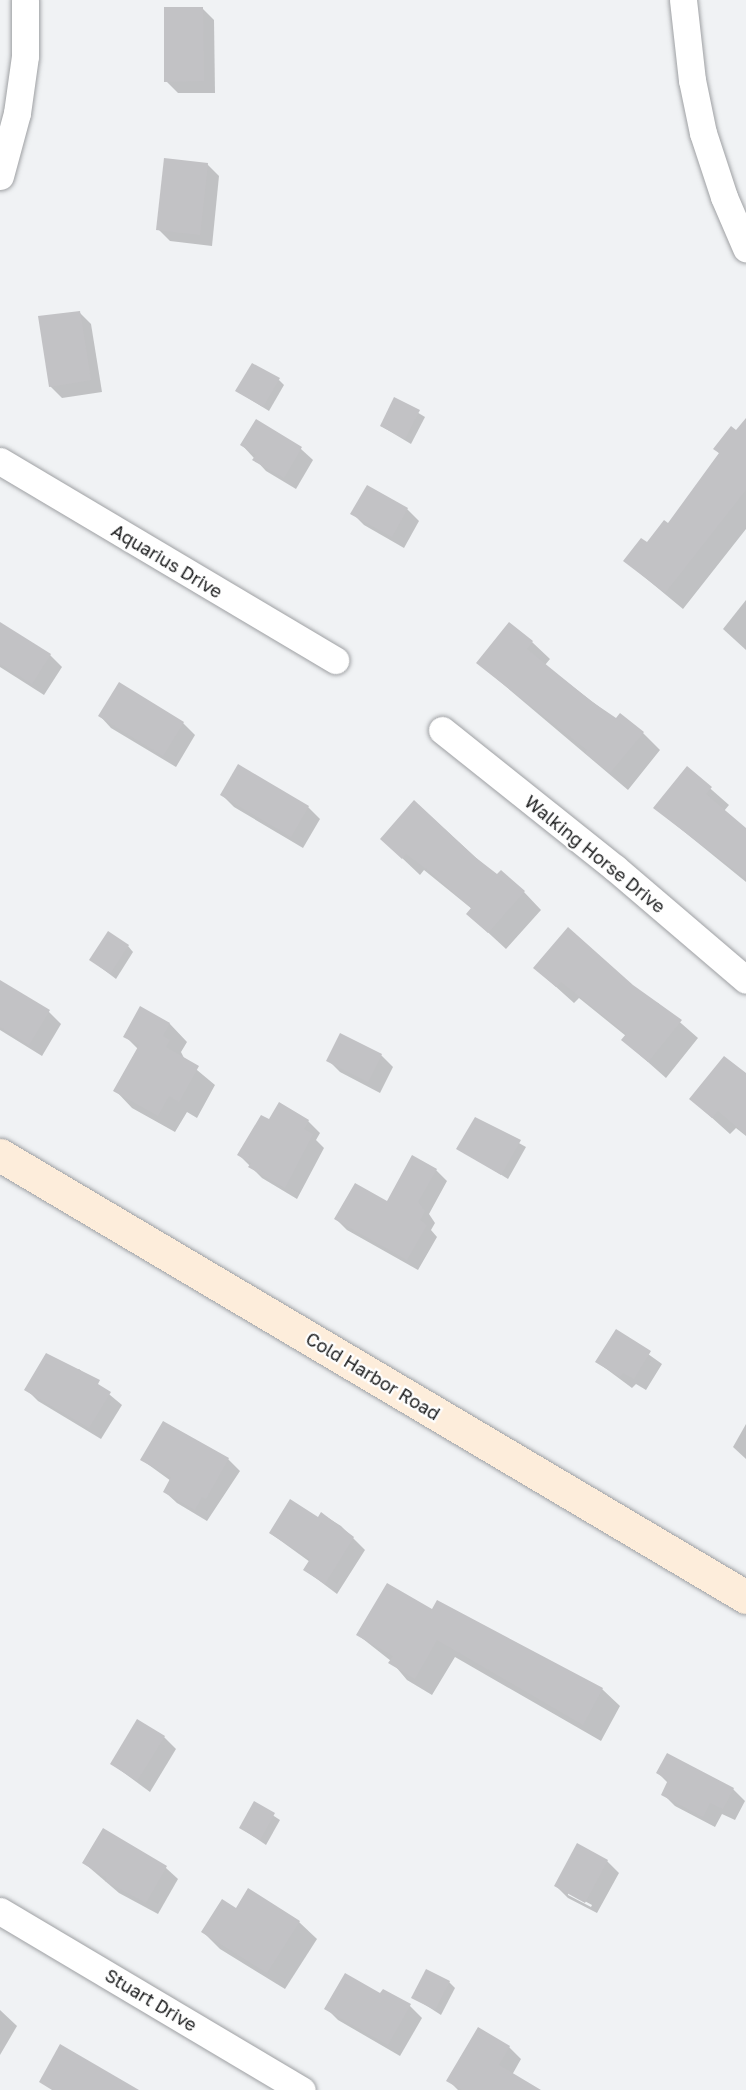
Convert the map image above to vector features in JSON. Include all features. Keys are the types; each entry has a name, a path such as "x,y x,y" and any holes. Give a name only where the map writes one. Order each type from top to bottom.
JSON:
{"main road":[{"name":"Cold Harbor Road","path":"0,1155 746,1597"}],"street":[{"path":"0,176 17,113 25,56 25,0"},
{"path":"682,0 692,80 703,133 724,197 746,248"},
{"name":"Aquarius Drive","path":"0,461 335,660"},
{"name":"Walking Horse Drive","path":"442,730 615,868 746,980"},
{"name":"Stuart Drive","path":"0,1911 302,2090"}],"building":[{"path":"164,7 203,7 204,81 164,82"},
{"path":"164,158 208,163 200,235 156,230"},
{"path":"80,311 91,380 49,387 38,316"},
{"path":"252,363 280,378 263,407 235,391"},
{"path":"394,397 420,410 405,439 380,426"},
{"path":"746,418 746,490 665,593 623,561 641,538 647,542 664,520 668,523 719,453 713,449 731,426 736,430"},
{"path":"256,419 302,447 284,478 252,460 256,455 240,445"},
{"path":"367,485 408,508 392,537 350,514"},
{"path":"0,622 51,654 32,684 0,664"},
{"path":"509,622 533,641 527,649 591,701 616,718 620,713 644,732 610,773 585,753 587,750 476,663"},
{"path":"119,682 184,722 163,756 98,716"},
{"path":"238,764 309,806 291,837 220,795"},
{"path":"687,766 712,787 706,794 746,828 746,879 653,808"},
{"path":"414,800 475,857 497,874 501,870 525,891 488,933 466,914 471,908 429,871 406,854 402,859 380,839"},
{"path":"568,927 633,985 682,1020 648,1062 621,1040 626,1034 561,982 556,987 533,968"},
{"path":"108,931 129,945 110,974 89,960"},
{"path":"0,980 50,1010 29,1045 0,1027"},
{"path":"140,1006 170,1023 163,1036 170,1040 166,1047 199,1066 179,1102 169,1096 158,1116 113,1091 139,1045 123,1037"},
{"path":"340,1033 382,1054 368,1082 326,1061"},
{"path":"724,1056 746,1073 746,1135 718,1111 712,1118 689,1099"},
{"path":"279,1102 309,1120 304,1129 313,1134 285,1188 248,1167 251,1163 237,1155 261,1115 269,1119"},
{"path":"475,1117 521,1140 501,1175 456,1149"},
{"path":"412,1155 437,1169 418,1202 425,1211 420,1220 427,1225 407,1260 334,1219 355,1183 387,1201"},
{"path":"616,1329 651,1351 634,1379 623,1373 620,1377 595,1362"},
{"path":"46,1353 100,1380 98,1384 111,1392 89,1428 24,1390"},
{"path":"163,1421 229,1458 206,1499 202,1497 195,1510 163,1492 171,1477 140,1460"},
{"path":"290,1499 318,1517 321,1512 354,1537 325,1584 303,1570 310,1559 269,1533"},
{"path":"387,1583 432,1609 437,1600 603,1688 583,1725 437,1640 415,1679 388,1663 393,1656 356,1635"},
{"path":"137,1719 165,1736 137,1781 110,1764"},
{"path":"667,1753 734,1788 723,1809 710,1803 703,1817 661,1795 668,1780 656,1773"},
{"path":"254,1801 275,1813 260,1840 239,1828"},
{"path":"103,1828 167,1866 146,1903 105,1881 107,1878 82,1863"},
{"path":"577,1843 608,1860 585,1903 554,1886"},
{"path":"248,1888 300,1921 267,1973 201,1932 222,1899 236,1908"},
{"path":"426,1969 450,1981 435,2010 411,1998"},
{"path":"345,1973 380,1993 383,1989 411,2004 388,2045 324,2009"},
{"path":"478,2027 510,2046 499,2065 541,2090 462,2090 446,2081"},
{"path":"60,2044 139,2090 52,2090 39,2082"}]}
